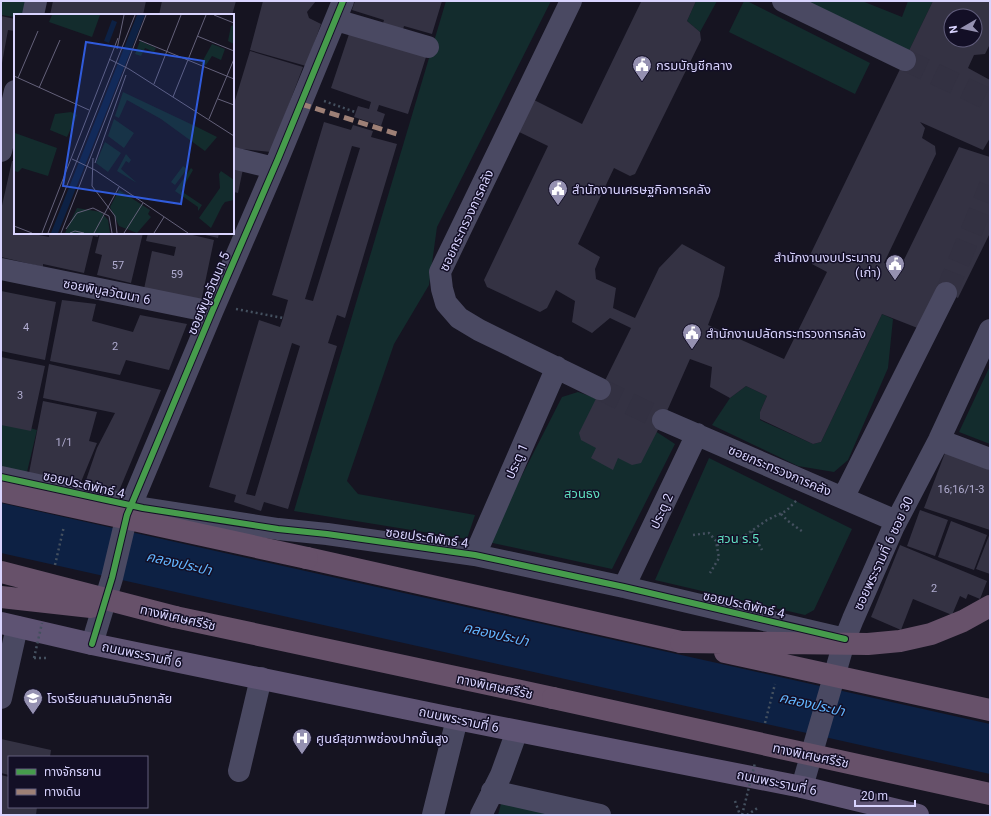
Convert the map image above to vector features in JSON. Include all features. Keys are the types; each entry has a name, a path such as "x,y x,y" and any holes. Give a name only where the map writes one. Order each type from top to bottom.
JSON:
{"highway":[{"path":"1,491 184,530 990,710"},
{"name":"ทางพิเศษศรีรัช","path":"1,572 175,617 990,794"},
{"path":"1,597 175,617"},
{"path":"681,642 868,644 900,641 931,634 963,621 990,606"}],"main road":[{"name":"ถนนพระรามที่ 6","path":"9,625 92,644 457,719 802,787 918,815"}],"street":[{"path":"33,14 36,1"},
{"name":"ซอยกระทรวงการคลัง","path":"571,1 440,272 446,303 459,318 479,330 600,389"},
{"path":"783,1 905,60"},
{"path":"340,10 428,47"},
{"name":"ซอยพิบูลวัฒนา 5","path":"92,644 112,578 127,515 221,310 274,168 340,10"},
{"path":"1,151 11,103"},
{"path":"234,158 274,168"},
{"name":"ซอยพิบูลวัฒนา 6","path":"1,269 221,310"},
{"path":"844,498 946,293"},
{"name":"ซอยพระรามที่ 6 ซอย 30","path":"802,787 852,619 896,521 938,440 990,330"},
{"name":"ประตู 1","path":"475,555 557,367"},
{"name":"ซอยกระทรวงการคลัง","path":"663,420 896,521"},
{"name":"ประตู 2","path":"624,587 697,434"},
{"path":"938,440 990,459"},
{"name":"ซอยประดิพัทธ์ 4","path":"1,477 131,506 278,529 327,534 475,555 624,587 845,639"},
{"path":"1,698 9,625"},
{"path":"239,771 261,678"},
{"path":"433,815 457,719"},
{"path":"481,815 500,775 518,731"},
{"path":"492,791 600,815"}],"path":[{"path":"305,95 356,112"},
{"path":"221,310 283,318"},
{"path":"717,545 740,539 767,520 786,511 799,497 807,482"},
{"path":"781,514 803,532"},
{"path":"752,531 762,550"},
{"path":"693,535 710,533 716,542 719,558 710,573"},
{"path":"34,658 48,658"},
{"path":"763,729 775,684"},
{"path":"741,815 756,759"},
{"path":"735,801 741,815"},
{"path":"747,815 759,807"}],"green space":[{"path":"1,1 26,1 23,14 14,14 14,17 1,15"},
{"path":"446,1 551,1 437,227 429,285 394,344 347,481 358,494 475,515 467,539 294,511"},
{"path":"696,1 717,1 700,32 687,21"},
{"path":"744,1 747,1 870,63 855,94 729,32"},
{"path":"800,1 862,1 902,17 908,1 933,1 908,53"},
{"path":"882,314 893,319 888,368 848,460 834,472 798,466 712,425 730,398 746,386 767,396 760,412 760,420 813,444 821,442"},
{"path":"990,366 990,444 959,432"},
{"name":"สวนธง","path":"578,392 616,408 675,444 612,569 488,542 562,397"},
{"path":"1,420 37,430 27,472 1,467"},
{"name":"สวน ร.5","path":"709,458 852,529 814,610 805,615 655,580"},
{"path":"502,800 557,815 498,815"}],"water":[{"name":"คลองประปา","path":"1,503 990,724 990,774 1,553"}],"building":[{"path":"53,1 146,1 143,14 50,14"},
{"path":"162,1 236,1 232,14 159,14"},
{"path":"263,1 316,1 307,12 309,18 321,24 306,66 250,50"},
{"path":"355,1 442,1 432,34 404,26 401,36 381,30 384,20 352,10"},
{"path":"640,1 696,1 687,21 700,32 701,40 635,174 630,176 614,168 578,244 600,257 595,269 596,279 616,288 613,308 635,318 659,268 682,244 725,267 719,296 708,325 784,359 827,272 812,264 811,253 933,1 990,1 990,44 985,54 974,55 968,68 990,80 990,138 983,150 920,122 925,128 922,138 935,146 936,154 884,263 899,270 959,147 990,157 990,233 958,298 939,290 920,329 882,314 821,442 813,444 760,419 760,412 767,396 746,386 730,398 710,387 712,367 690,359 663,420 641,463 632,465 618,458 613,470 591,458 596,448 581,440 579,433 631,328 610,318 592,333 572,322 575,301 556,290 547,308 540,312 487,287 484,280 548,146 515,130 530,98 582,124 641,2"},
{"path":"1,16 14,19 14,31 8,30 2,63"},
{"path":"349,34 426,57 408,114 379,105 377,111 385,114 381,126 354,117 358,106 369,109 371,102 331,88"},
{"path":"250,51 303,67 271,152 234,148 234,104"},
{"path":"324,122 351,130 353,125 373,131 371,137 397,144 345,318 337,315 328,343 337,346 288,509 264,502 261,511 234,502 236,495 209,487 259,320 280,327 283,318 288,300 272,295","holes":["352,146 360,148 313,301 305,299","292,343 300,346 255,496 246,494"]},
{"path":"12,161 14,161 14,234 34,234 49,237 49,234 99,234 98,237 93,236 84,273 43,264 43,267 1,257 1,210"},
{"path":"234,167 243,169 238,193 234,192"},
{"path":"100,234 143,234 131,283 97,275 102,255 95,253"},
{"path":"148,234 188,234 214,240 201,302 144,289 152,251 174,256 176,247 146,241"},
{"path":"201,234 219,234 218,238"},
{"path":"1,291 56,302 45,360 1,351"},
{"path":"62,300 96,304 92,321 133,332 140,315 187,324 169,370 126,360 120,375 50,361"},
{"path":"1,357 45,366 31,431 1,425"},
{"path":"49,364 161,390 119,491 110,492 84,486 97,448 115,413 43,398"},
{"path":"43,401 97,412 89,441 97,443 81,482 29,473"},
{"path":"945,453 990,470 990,530 924,508"},
{"path":"920,510 948,520 935,556 907,546"},
{"path":"951,521 987,535 974,570 938,557"},
{"path":"990,533 990,574 976,569"},
{"path":"900,545 987,581 980,599 968,594 966,599 960,596 952,615 913,599 901,630 871,617"},
{"path":"1,739 51,750 50,756 8,756 8,775 1,773"},
{"path":"1,775 8,777 8,808 37,808 36,815 1,815"}],"tunnel":[{"path":"905,60 990,100"},
{"path":"946,293 990,186"},
{"path":"600,389 663,420"}],"marked path":[{"path":"301,104 400,135"}],"cycle path":[{"path":"92,644 112,578 127,515 278,159 343,1"},
{"path":"1,477 143,508 278,529 327,534 475,555 624,587 845,639"}],"place":[{"name":"กรมบัญชีกลาง","path":"642,82"},
{"name":"สำนักงานเศรษฐกิจการคลัง","path":"558,206"},
{"name":"สำนักงานงบประมาณ (เก่า)","path":"895,281"},
{"name":"สำนักงานปลัดกระทรวงการคลัง","path":"692,350"},
{"name":"โรงเรียนสามเสนวิทยาลัย","path":"33,715"},
{"name":"ศูนย์สุขภาพช่องปากขั้นสูง","path":"302,755"}]}
